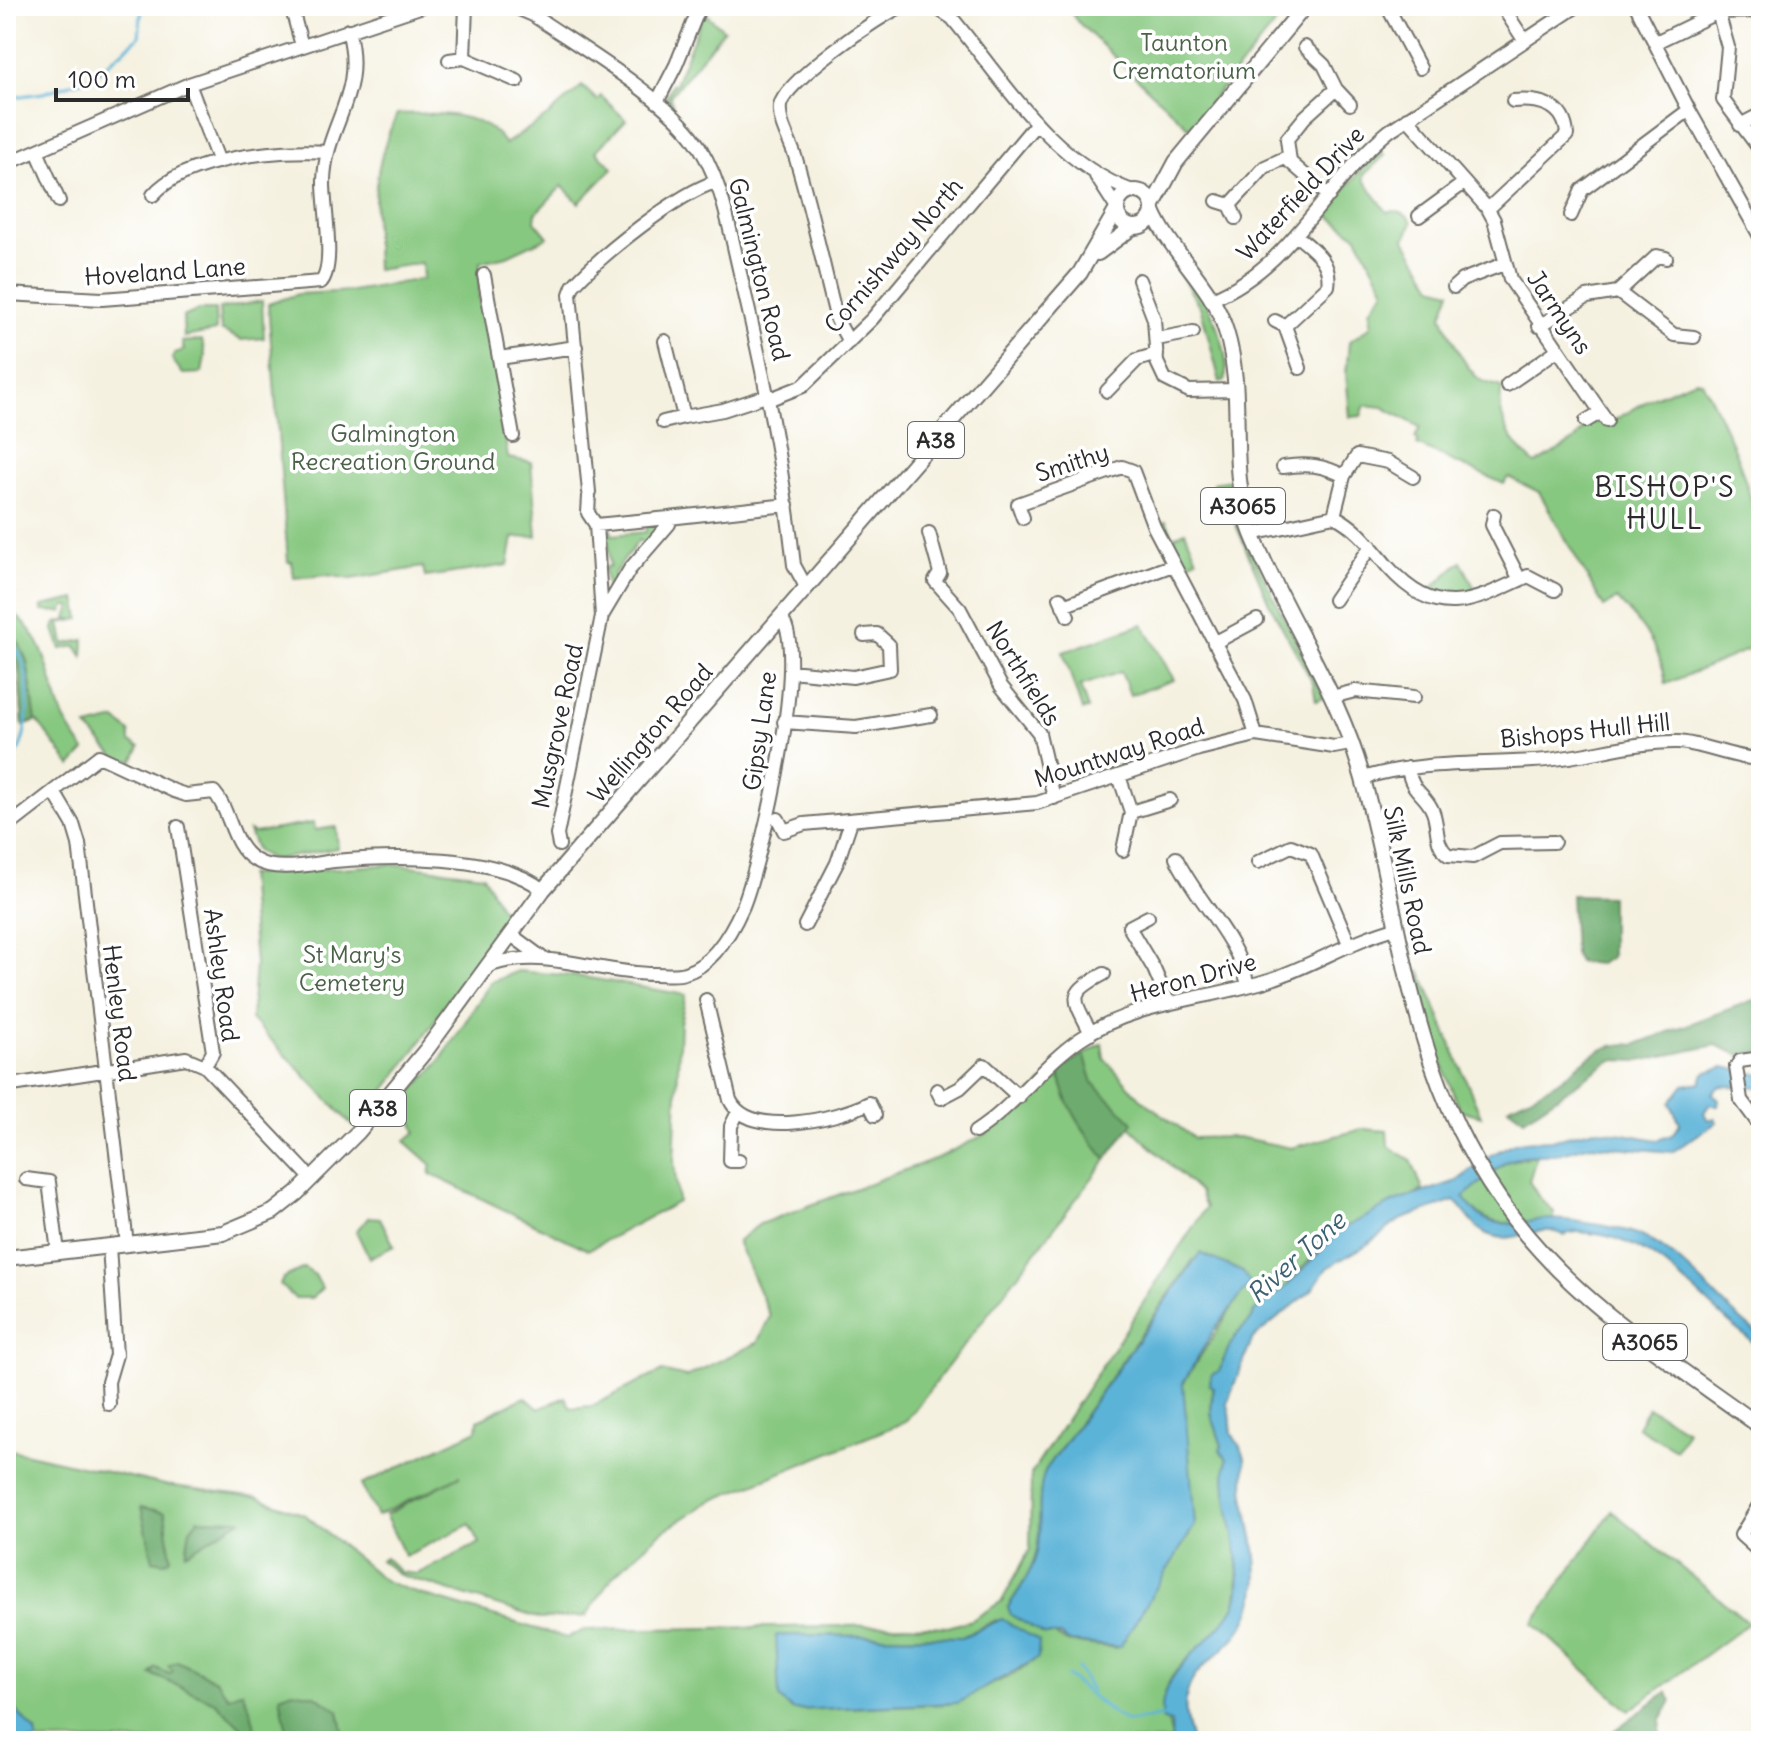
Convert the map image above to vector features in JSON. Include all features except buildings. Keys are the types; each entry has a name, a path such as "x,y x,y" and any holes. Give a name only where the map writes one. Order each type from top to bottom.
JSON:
{"main road":[{"name":"A38","path":"780,617 1089,261 1134,227 1147,222 1176,162 1305,6"},
{"name":"A38","path":"1089,261 1121,196 1135,191 1176,162"},
{"path":"1135,191 1146,194 1153,208"},
{"name":"Silk Mills Road","path":"1153,208 1172,244 1196,272 1212,299 1229,341 1236,390 1237,481 1252,534 1332,697 1363,778 1424,1047 1471,1156 1511,1216 1537,1247 1598,1307 1761,1427"},
{"path":"1116,209 1122,222 1134,227"},
{"name":"Silk Mills Road","path":"1134,227 1172,244"},
{"name":"Wellington Road","path":"543,890 780,617"},
{"name":"A38","path":"6,1258 189,1238 242,1226 273,1212 312,1179 358,1132 427,1049 543,890"}],"street":[{"path":"291,6 302,46"},
{"path":"464,58 466,6"},
{"name":"Galmington Road","path":"512,6 533,15 657,102 694,139 716,182 770,397 794,565 806,587"},
{"path":"657,102 676,65 699,6"},
{"path":"849,342 837,320 796,158 781,118 784,96 792,85 903,6"},
{"path":"934,6 952,18 1036,124 1094,174 1116,209"},
{"path":"1386,6 1419,59"},
{"path":"1502,6 1524,40"},
{"name":"Waterfield Drive","path":"1212,299 1251,279 1297,236 1363,153 1407,118 1577,6"},
{"path":"1636,6 1689,110 1761,238"},
{"path":"6,164 189,84 415,7"},
{"path":"1656,42 1718,12 1761,11"},
{"path":"1718,12 1728,54 1723,100 1761,151"},
{"path":"153,195 160,186 219,162 260,155 327,152 342,120 354,73 348,30"},
{"path":"1305,47 1350,104"},
{"path":"449,60 464,58 510,82"},
{"path":"189,84 219,162"},
{"path":"1329,196 1306,180 1287,157 1287,139 1336,89"},
{"path":"1521,104 1556,109 1565,121 1566,138"},
{"path":"1571,215 1582,190 1689,110"},
{"path":"1740,125 1761,114"},
{"name":"Jarmyns","path":"1407,118 1488,209 1494,220 1504,264 1539,326 1604,417 1586,421"},
{"name":"Cornishway North","path":"663,422 723,410 803,386 910,277 1036,124"},
{"path":"1488,209 1566,138 1582,138"},
{"path":"37,151 60,201"},
{"name":"Hoveland Lane","path":"6,294 77,300 143,298 316,284 325,279 329,268 324,205 327,152"},
{"path":"1236,218 1223,203 1265,167 1287,157"},
{"path":"1094,174 1135,191"},
{"name":"Musgrove Road","path":"559,845 559,823 602,616 596,525 588,513 589,494 581,474 587,460 573,286 700,186 716,182"},
{"path":"1422,210 1464,183"},
{"path":"1297,236 1323,259 1330,277 1323,295 1280,324 1301,359"},
{"path":"1539,326 1587,297 1618,292 1657,256 1666,258"},
{"path":"1459,280 1504,264"},
{"path":"489,282 513,436"},
{"path":"1138,288 1157,339 1159,369 1180,390 1236,390"},
{"path":"1618,292 1674,335 1694,337"},
{"path":"1157,339 1186,331"},
{"path":"1668,348 1674,335"},
{"path":"665,341 684,417"},
{"path":"499,358 576,347"},
{"path":"1510,379 1556,351"},
{"path":"1114,388 1137,360 1157,354"},
{"path":"1334,516 1344,476 1357,450 1388,462 1405,475"},
{"path":"1292,470 1327,467 1344,476"},
{"name":"Smithy","path":"1023,518 1016,498 1128,468 1133,471 1149,516 1245,700 1256,735"},
{"path":"596,525 787,505"},
{"path":"1252,534 1334,516 1360,532 1408,585 1440,600 1480,600 1528,576 1555,590"},
{"name":"Musgrove Road","path":"602,616 630,569 669,524 669,518"},
{"path":"1489,523 1520,580"},
{"name":"Northfields","path":"929,533 940,545 940,573 932,585 960,609 1008,696 1038,729 1049,763 1054,798"},
{"path":"1334,600 1347,592 1371,546"},
{"path":"1064,606 1173,565"},
{"name":"Gipsy Lane","path":"544,959 646,974 684,974 705,961 728,934 742,908 760,854 784,722 791,632 780,617"},
{"path":"1214,643 1257,620"},
{"path":"874,632 889,645 890,669 897,683"},
{"path":"790,671 853,677 890,669"},
{"path":"1332,697 1355,691 1414,697"},
{"path":"784,722 856,727 931,715"},
{"name":"Mountway Road","path":"778,819 784,831 804,824 1054,798 1199,749 1256,735 1334,747 1350,744"},
{"name":"Bishops Hull Hill","path":"1363,778 1408,768 1534,761 1657,743 1703,745 1750,760 1761,757"},
{"path":"6,828 99,756 186,795 214,792 242,847 262,864 293,865 378,858 434,860 503,869 531,880 543,890"},
{"path":"1408,768 1414,791 1429,804 1438,843 1448,855 1464,858 1500,843 1534,848 1554,842"},
{"path":"1119,776 1131,812 1123,850"},
{"name":"Henley Road","path":"54,792 73,824 79,844 127,1244"},
{"path":"1131,812 1170,800"},
{"path":"805,925 837,863 851,821"},
{"name":"Ashley Road","path":"178,829 213,1052 205,1066 312,1179"},
{"path":"1258,862 1291,846 1311,854 1350,946"},
{"path":"1176,858 1187,881 1214,916 1248,985"},
{"path":"1148,917 1129,927 1128,937 1154,969 1169,1004"},
{"name":"Heron Drive","path":"975,1132 1019,1097 1052,1061 1091,1033 1134,1014 1248,985 1315,964 1396,928"},
{"path":"507,938 544,959"},
{"path":"507,938 526,958"},
{"path":"486,967 526,958 544,959"},
{"path":"1091,1033 1076,1006 1076,995 1079,987 1104,974"},
{"path":"706,1000 730,1100 738,1112 751,1120 769,1122 816,1120 839,1116 869,1105"},
{"path":"6,1053 8,1086 186,1058 205,1066"},
{"path":"1761,1058 1740,1061 1736,1067 1741,1100 1761,1127"},
{"path":"941,1098 960,1088 987,1062 1019,1097"},
{"path":"738,1112 731,1126 730,1161 739,1161"},
{"path":"26,1179 49,1182 58,1252"},
{"path":"109,1246 116,1355 108,1382 109,1404"},
{"path":"1761,1502 1741,1535 1761,1553"}],"green space":[{"name":"Taunton Crematorium","path":"1066,6 1290,6 1189,128 1078,22"},
{"path":"706,14 724,30 670,96 674,109 666,97 672,84 675,84"},
{"name":"Galmington Recreation Ground","path":"582,86 597,100 601,96 626,120 596,151 613,168 579,203 562,186 536,213 535,221 548,237 507,256 480,262 479,300 495,370 508,458 531,462 537,536 513,538 508,565 425,577 423,567 351,579 327,575 294,578 292,562 288,562 268,304 298,294 352,291 423,279 422,263 376,270 378,172 397,114 442,114 471,119 495,133 505,144 549,115"},
{"path":"1379,149 1385,155 1364,175 1364,180 1387,212 1401,213 1412,222 1405,240 1433,286 1451,291 1442,316 1458,349 1479,379 1502,388 1501,410 1507,430 1535,464 1574,441 1588,424 1599,421 1606,425 1654,397 1695,380 1702,381 1735,451 1751,499 1760,548 1761,574 1757,576 1761,586 1761,652 1747,650 1666,684 1660,659 1649,638 1617,599 1604,607 1539,492 1508,477 1504,484 1417,445 1419,441 1415,438 1420,427 1383,407 1365,405 1361,416 1350,417 1346,374 1349,342 1371,326 1370,310 1385,290 1357,236 1325,213"},
{"path":"1179,272 1198,289 1215,321 1225,356 1224,382 1220,382 1201,309"},
{"path":"262,301 264,338 241,340 221,330 219,309"},
{"path":"199,310 215,310 216,331 184,337 183,317"},
{"path":"202,340 205,356 202,373 183,374 172,359 175,353 184,350 182,342"},
{"path":"1232,480 1236,504 1255,559 1324,698 1316,701 1313,683 1269,603 1225,499 1213,483"},
{"path":"1166,521 1174,537 1185,531 1197,559 1177,569 1156,526"},
{"path":"646,524 656,525 657,530 645,544 639,540 613,575 619,578 613,589 607,588 604,568 610,566 608,539 602,539 603,532 611,528 612,535 646,532"},
{"path":"1461,561 1477,593 1450,595 1430,590"},
{"path":"76,599 80,619 60,623 64,644 84,640 83,657 76,646 61,649 54,629 56,623 73,619 67,619 71,606 65,606 63,612 42,611 42,606"},
{"path":"6,606 20,618 38,643 62,714 85,751 71,766 37,721 23,726 18,663 6,651"},
{"path":"1143,624 1174,680 1130,695 1121,672 1080,686 1088,709 1082,710 1063,652"},
{"path":"6,636 18,641 27,661 36,721 23,726 18,663 6,651"},
{"path":"116,720 130,732 130,742 140,747 133,761 115,757 87,727"},
{"path":"314,823 315,830 336,827 338,848 273,860 257,851 249,831 254,833"},
{"name":"St Mary's Cemetery","path":"394,864 483,875 506,918 395,1077 353,1126 251,1019 255,964 248,875"},
{"path":"1571,895 1611,896 1611,957 1599,964 1578,962 1574,954"},
{"path":"1420,970 1481,1116 1460,1110 1435,1042"},
{"path":"518,971 584,977 686,995 680,1023 674,1161 678,1202 588,1250 430,1174 432,1165 405,1141 416,1132 409,1110 400,1103 438,1064 491,982"},
{"path":"1753,1000 1761,1000 1761,1052 1739,1055 1716,1045 1640,1061 1612,1060 1524,1119 1508,1107 1552,1085 1602,1050 1623,1044 1634,1045"},
{"path":"1102,1044 1104,1058 1140,1098 1194,1138 1238,1137 1291,1148 1362,1129 1387,1131 1388,1146 1411,1160 1423,1190 1342,1229 1291,1278 1288,1285 1254,1312 1252,1320 1238,1333 1219,1373 1213,1374 1211,1413 1222,1446 1220,1450 1227,1459 1237,1557 1237,1598 1224,1624 1187,1659 1168,1684 1164,1704 1172,1741 37,1741 36,1732 6,1700 6,1449 165,1485 258,1497 305,1515 385,1581 567,1638 585,1630 948,1627 972,1620 1002,1601 1030,1549 1031,1474 1206,1207 1200,1193 1131,1128 1060,1070 1060,1080 1069,1104 1106,1160 905,1422 709,1502 659,1534 614,1575 586,1616 541,1619 400,1575 380,1560 385,1557 400,1572 417,1574 480,1543 470,1524 405,1556 385,1515 460,1476 377,1516 361,1485 477,1430 478,1420 525,1397 539,1409 565,1397 571,1408 592,1406 662,1371 686,1377 757,1343 770,1316 737,1241 760,1224 940,1157 986,1134 1052,1074","holes":["1193,1260 1239,1297 1183,1383 1116,1648 1067,1642 1008,1607 1034,1562 1045,1471","996,1620 1033,1661 1012,1675 948,1704 792,1710 776,1635 962,1637"]},
{"path":"1084,1054 1093,1083 1133,1122 1106,1160 1069,1105 1061,1081 1060,1069"},
{"path":"1537,1155 1529,1181 1538,1196 1554,1212 1554,1222 1495,1222 1474,1210 1462,1197 1506,1162"},
{"path":"369,1217 380,1218 394,1246 369,1258 356,1231"},
{"path":"304,1268 315,1275 322,1288 312,1298 295,1298 280,1285 283,1278"},
{"path":"1648,1407 1687,1430 1676,1450 1637,1427"},
{"path":"141,1507 165,1512 171,1558 165,1562 153,1560"},
{"path":"1612,1511 1749,1623 1629,1711 1533,1623"},
{"path":"198,1519 241,1520 186,1553 190,1529"},
{"path":"177,1661 216,1680 228,1697 242,1691 251,1711 258,1741 227,1741 229,1733 242,1728 215,1702 151,1674 156,1668 169,1674 173,1671 168,1666"},
{"path":"293,1691 315,1695 339,1711 345,1741 289,1741 280,1696"},
{"path":"1667,1692 1672,1701 1661,1719 1659,1741 1600,1741"}],"water":[{"path":"1724,1067 1761,1075 1761,1087 1720,1086 1712,1093 1719,1099 1718,1105 1709,1105 1704,1113 1708,1120 1715,1118 1717,1122 1672,1152 1591,1145 1558,1154 1522,1156 1506,1162 1463,1197 1480,1215 1496,1223 1547,1219 1570,1221 1628,1231 1646,1238 1681,1262 1761,1336 1761,1348 1660,1261 1638,1248 1615,1238 1581,1232 1564,1235 1543,1231 1516,1237 1496,1237 1480,1230 1454,1201 1400,1220 1365,1246 1327,1268 1311,1291 1253,1338 1227,1403 1232,1432 1245,1459 1244,1496 1256,1553 1255,1594 1243,1627 1204,1666 1187,1694 1186,1714 1192,1741 1172,1741 1171,1722 1163,1720 1162,1703 1167,1687 1188,1658 1226,1619 1239,1591 1237,1554 1226,1493 1227,1459 1220,1450 1222,1446 1211,1413 1213,1387 1209,1385 1212,1374 1219,1372 1232,1341 1254,1312 1288,1285 1342,1229 1394,1202 1457,1181 1491,1155 1516,1142 1551,1140 1595,1129 1658,1140 1672,1135 1680,1123 1670,1103 1684,1085 1701,1082 1704,1073"},
{"path":"1200,1253 1243,1272 1250,1283 1212,1333 1183,1383 1195,1525 1120,1647 1070,1642 1060,1635 1045,1635 1011,1615 1008,1607 1034,1562 1045,1471"},
{"path":"1002,1619 1039,1641 1038,1658 957,1703 792,1710 779,1698 776,1635 962,1637"},
{"path":"6,1700 36,1732 37,1741 6,1741"}],"waterway":[{"path":"6,98 43,93 92,77 139,37 142,6"},
{"path":"6,640 22,658 28,690 23,738 15,755 6,762"},
{"path":"1078,1668 1091,1691"},
{"path":"1067,1676 1111,1712"},
{"path":"1112,1713 1128,1722 1165,1716"}],"district":[{"name":"BISHOP'S HULL","path":"1665,503"}],"water label":[{"name":"River Tone","path":"1296,1257"}]}
